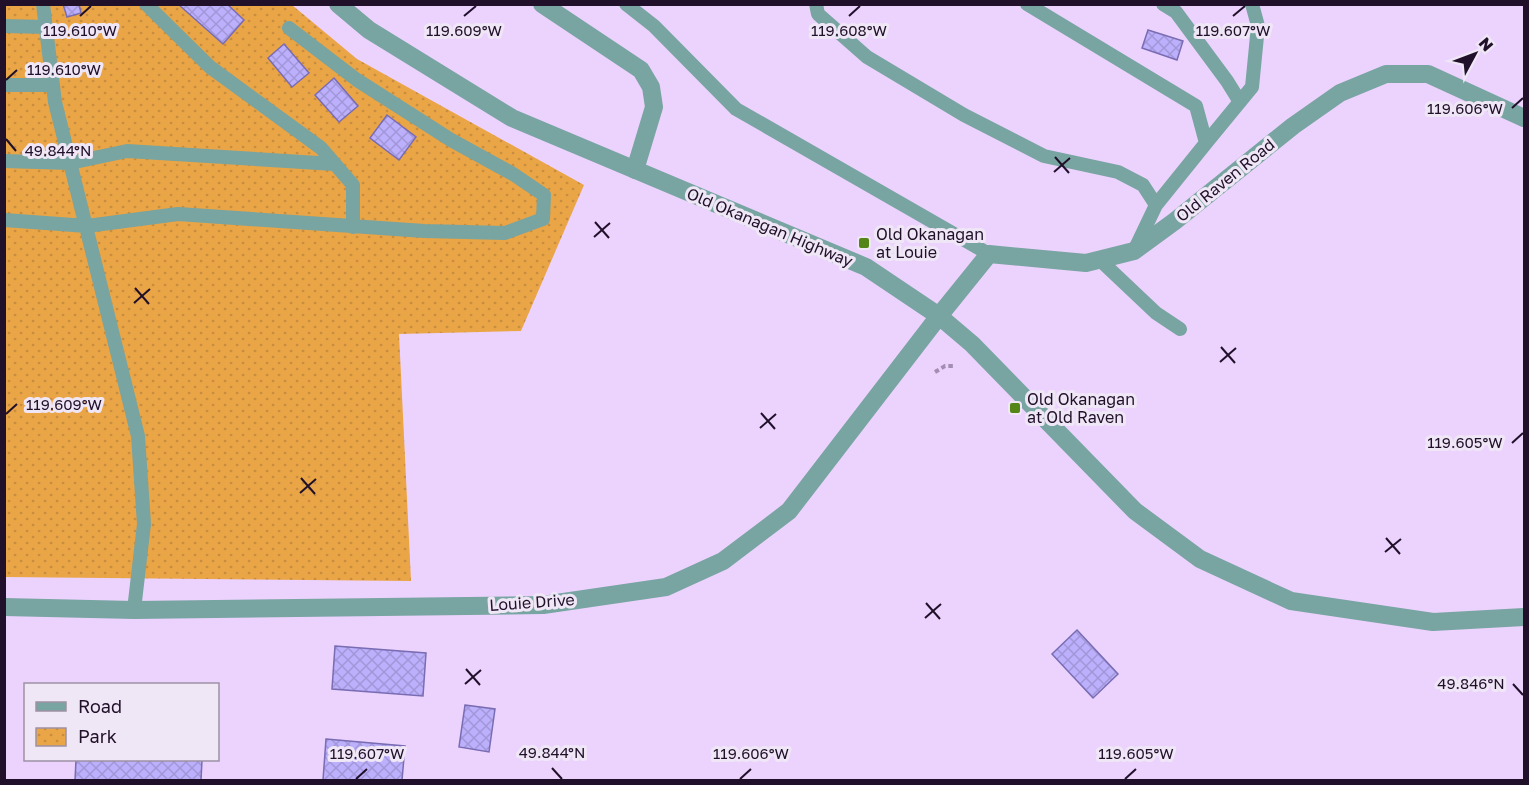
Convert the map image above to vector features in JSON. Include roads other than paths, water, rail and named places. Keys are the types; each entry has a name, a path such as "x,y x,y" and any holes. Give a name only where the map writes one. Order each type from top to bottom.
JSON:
{"street":[{"name":"Old Okanagan Highway","path":"338,4 369,30 512,118 866,267 939,316 976,348 1135,511 1200,559 1291,601 1433,622 1524,617"},
{"path":"542,4 641,70 651,87 654,107 636,170"},
{"name":"Old Raven Road","path":"989,254 1086,263 1134,251 1340,93 1386,74 1428,74 1524,118"},
{"path":"939,316 989,254"},
{"name":"Louie Drive","path":"4,607 134,610 543,605 666,587 723,561 789,511 939,316"}],"lane":[{"path":"43,4 55,102 138,436 144,524 134,610"},
{"path":"146,4 210,67 321,148 353,185 353,226"},
{"path":"626,4 654,26 736,109 989,254"},
{"path":"816,4 818,14 867,57 964,115 1044,156 1119,172 1143,185 1156,205"},
{"path":"1027,4 1196,105 1206,143"},
{"path":"1163,4 1176,12 1240,102"},
{"path":"1134,251 1156,205 1252,87 1258,26 1252,4"},
{"path":"4,26 46,27"},
{"path":"4,220 87,226 178,214 424,231 505,233 543,219 544,195 513,174 451,140 357,80 289,28"},
{"path":"4,85 53,85"},
{"path":"4,161 70,163 127,151 334,164"},
{"path":"1101,261 1156,313 1180,329"}],"place":[{"name":"Old Okanagan at Louie","path":"864,243"},
{"name":"Old Okanagan at Old Raven","path":"1015,408"}]}
